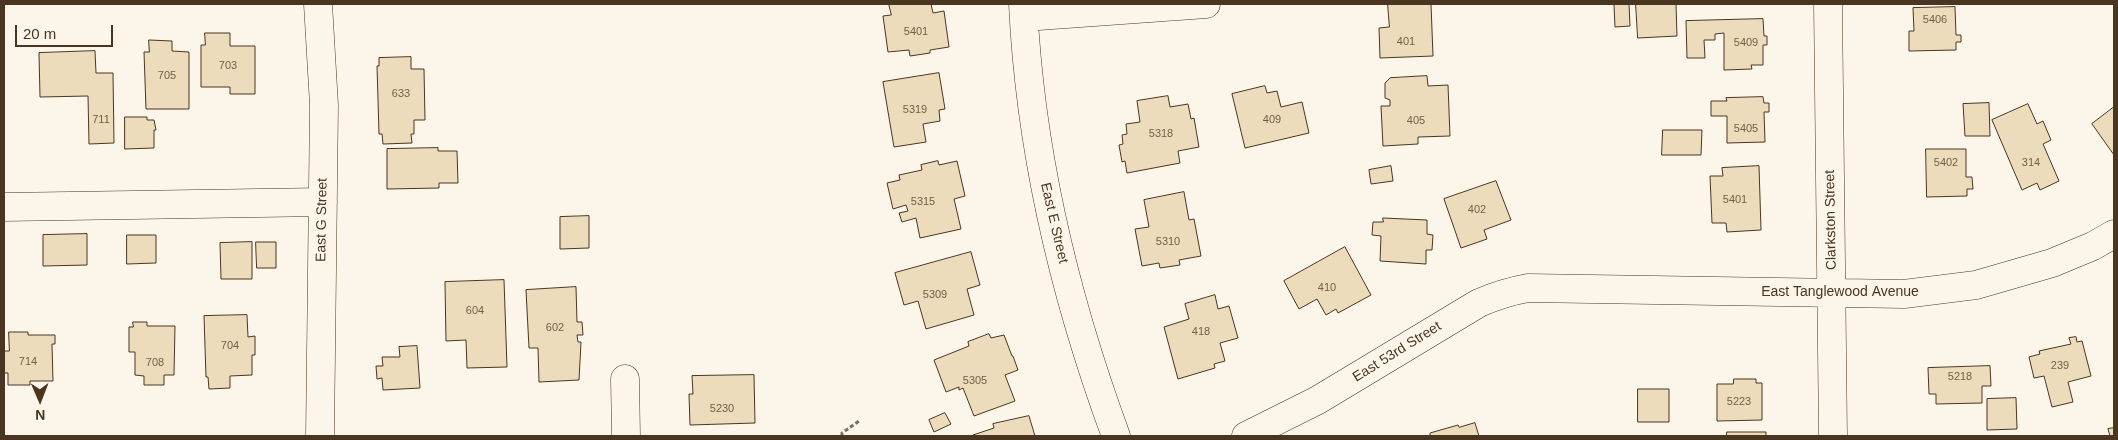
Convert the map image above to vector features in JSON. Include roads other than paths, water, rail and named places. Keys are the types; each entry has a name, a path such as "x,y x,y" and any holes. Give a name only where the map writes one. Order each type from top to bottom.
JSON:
{"street":[{"name":"East G Street","path":"318,4 324,105 320,436"},
{"path":"1024,10 1206,4"},
{"name":"Clarkston Street","path":"1828,4 1833,436"},
{"name":"East E Street","path":"1024,10 1029,86 1048,199 1082,332 1116,436"},
{"path":"4,207 323,202"},
{"name":"East Tanglewood Avenue","path":"1555,288 1904,294 1976,285 2052,264 2093,246 2114,234"},
{"name":"East 53rd Street","path":"1246,436 1318,400 1432,330 1486,300 1528,288 1555,288"},
{"path":"625,379 626,436"}]}
